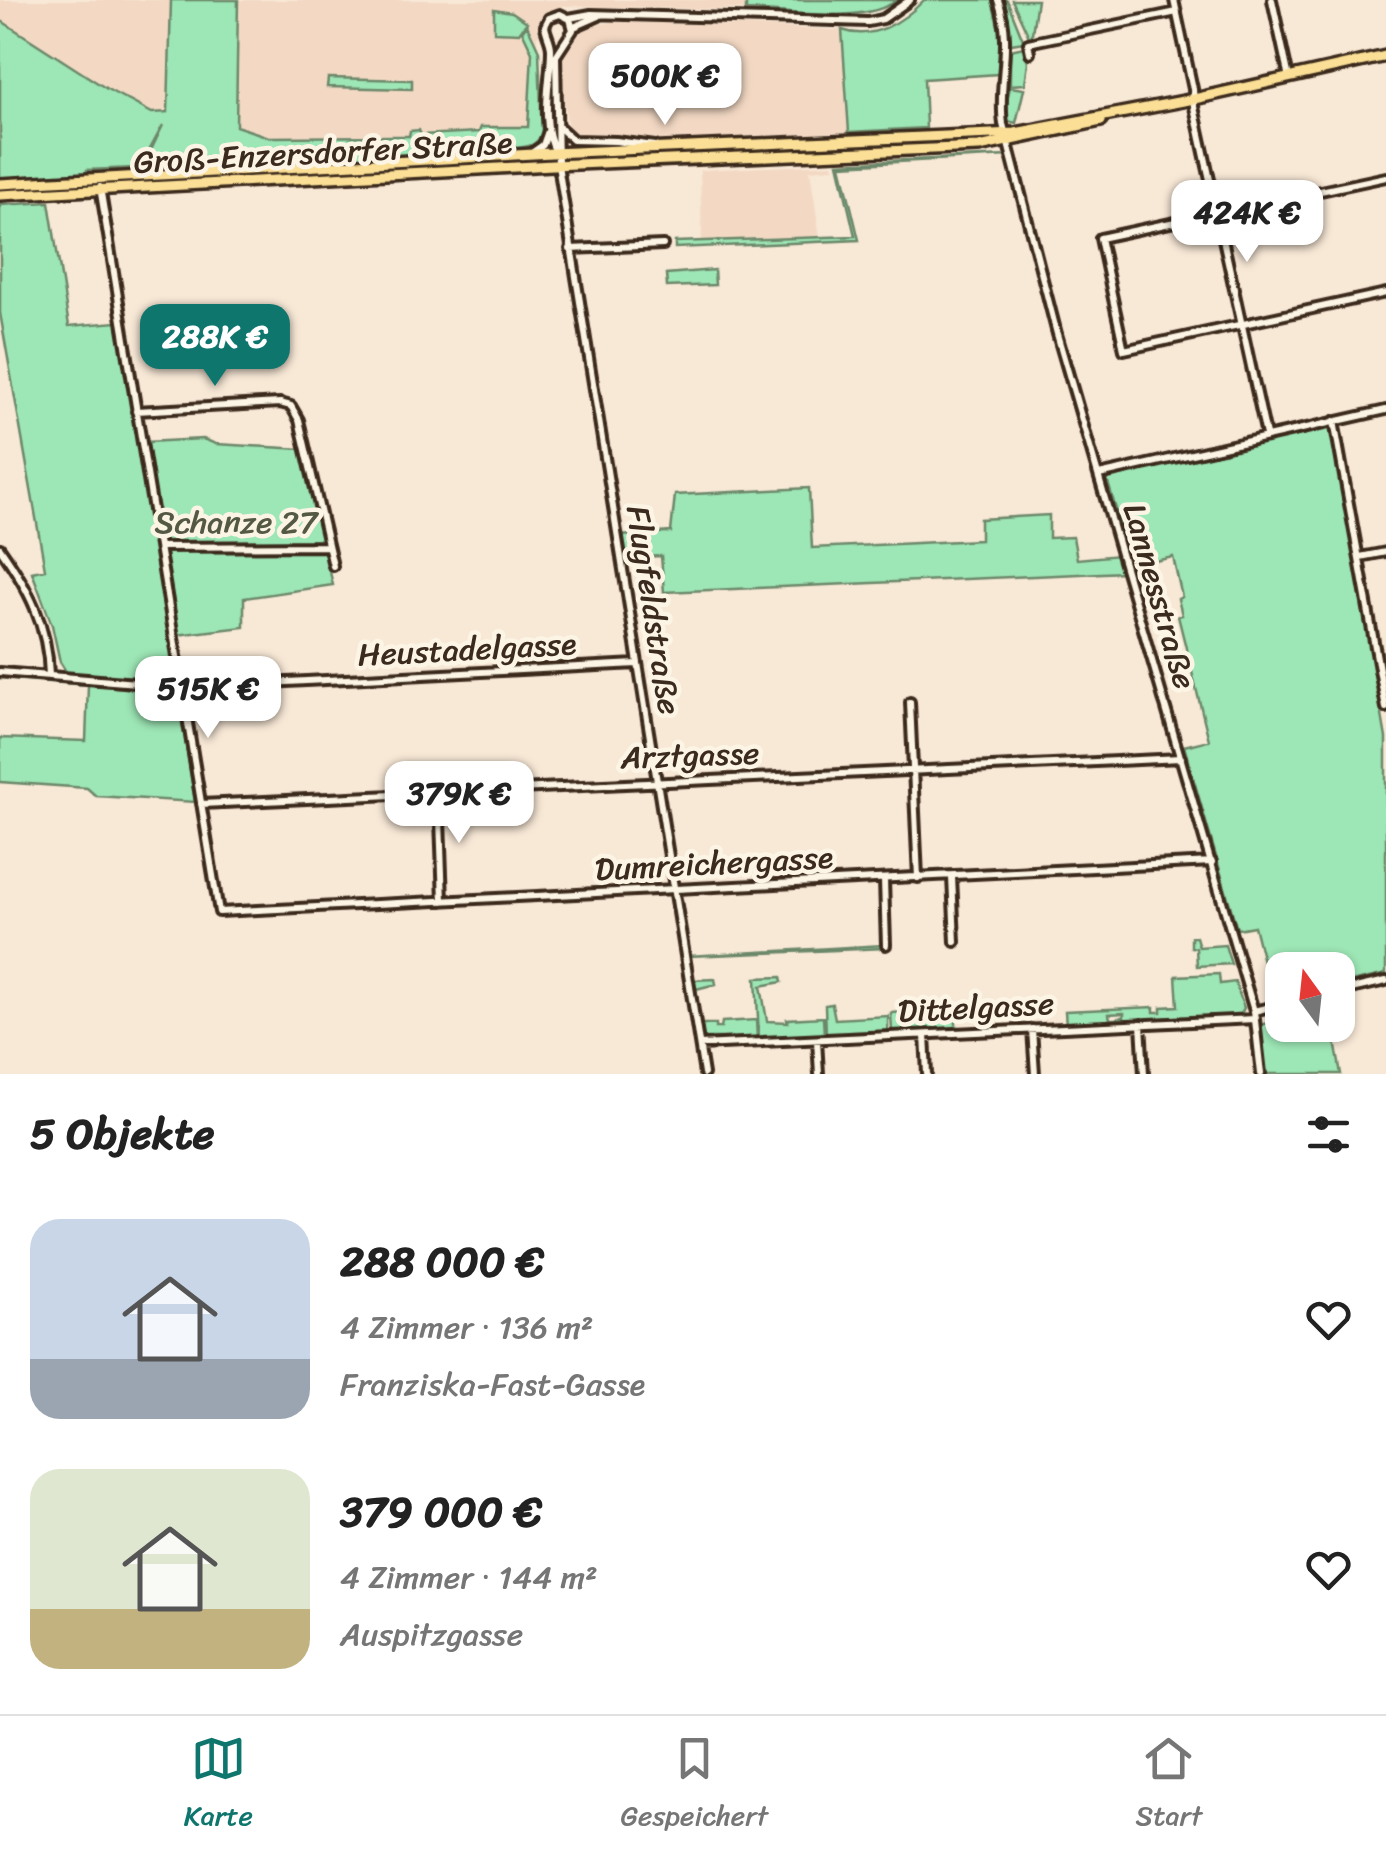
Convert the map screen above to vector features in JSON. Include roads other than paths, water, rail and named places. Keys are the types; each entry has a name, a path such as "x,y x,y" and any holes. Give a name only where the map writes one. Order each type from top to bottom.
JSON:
{"main road":[{"path":"1007,138 1386,56"},
{"name":"Groß-Enzersdorfer Straße","path":"0,195 100,184 557,153 1007,138"},
{"name":"Groß-Enzersdorfer Straße","path":"0,184 100,184 980,147 1007,138"}],"street":[{"path":"557,153 552,144 546,84 551,50 545,26 548,18 560,14 568,18 868,22 883,18 910,0"},
{"name":"Lannesstraße","path":"998,0 1007,48 1001,102 1007,138 1057,334 1254,1015 1261,1074"},
{"path":"1174,0 1266,435"},
{"path":"1272,0 1289,78"},
{"path":"1030,53 1028,44 1177,12"},
{"path":"557,153 556,56 573,28 600,16"},
{"path":"568,18 573,28"},
{"path":"548,37 559,43 566,40"},
{"path":"527,155 545,141 549,120"},
{"path":"558,126 573,140 688,149"},
{"name":"Flugfeldstraße","path":"557,153 704,1074"},
{"path":"1386,177 1100,238 1124,350 1386,293"},
{"path":"100,184 201,804"},
{"path":"570,249 663,245"},
{"path":"136,411 291,406 300,420 333,566"},
{"path":"1099,474 1386,410"},
{"path":"1334,421 1386,708"},
{"path":"159,547 328,546"},
{"path":"0,548 36,607 48,648 49,675"},
{"path":"1360,557 1386,552"},
{"name":"Heustadelgasse","path":"0,672 180,686 637,664"},
{"path":"910,702 918,878"},
{"name":"Arztgasse","path":"201,804 1181,758"},
{"path":"439,792 443,901"},
{"name":"Dumreichergasse","path":"201,804 219,912 1212,862"},
{"path":"952,877 954,942"},
{"path":"884,880 886,945"},
{"path":"1355,988 1386,981"},
{"name":"Dittelgasse","path":"700,1045 1142,1024 1254,1015 1265,1011"},
{"path":"1142,1024 1144,1074"},
{"path":"1032,1030 1035,1074"},
{"path":"925,1034 927,1074"},
{"path":"817,1040 819,1074"}],"park label":[{"name":"Schanze 27","path":"236,522"}]}
